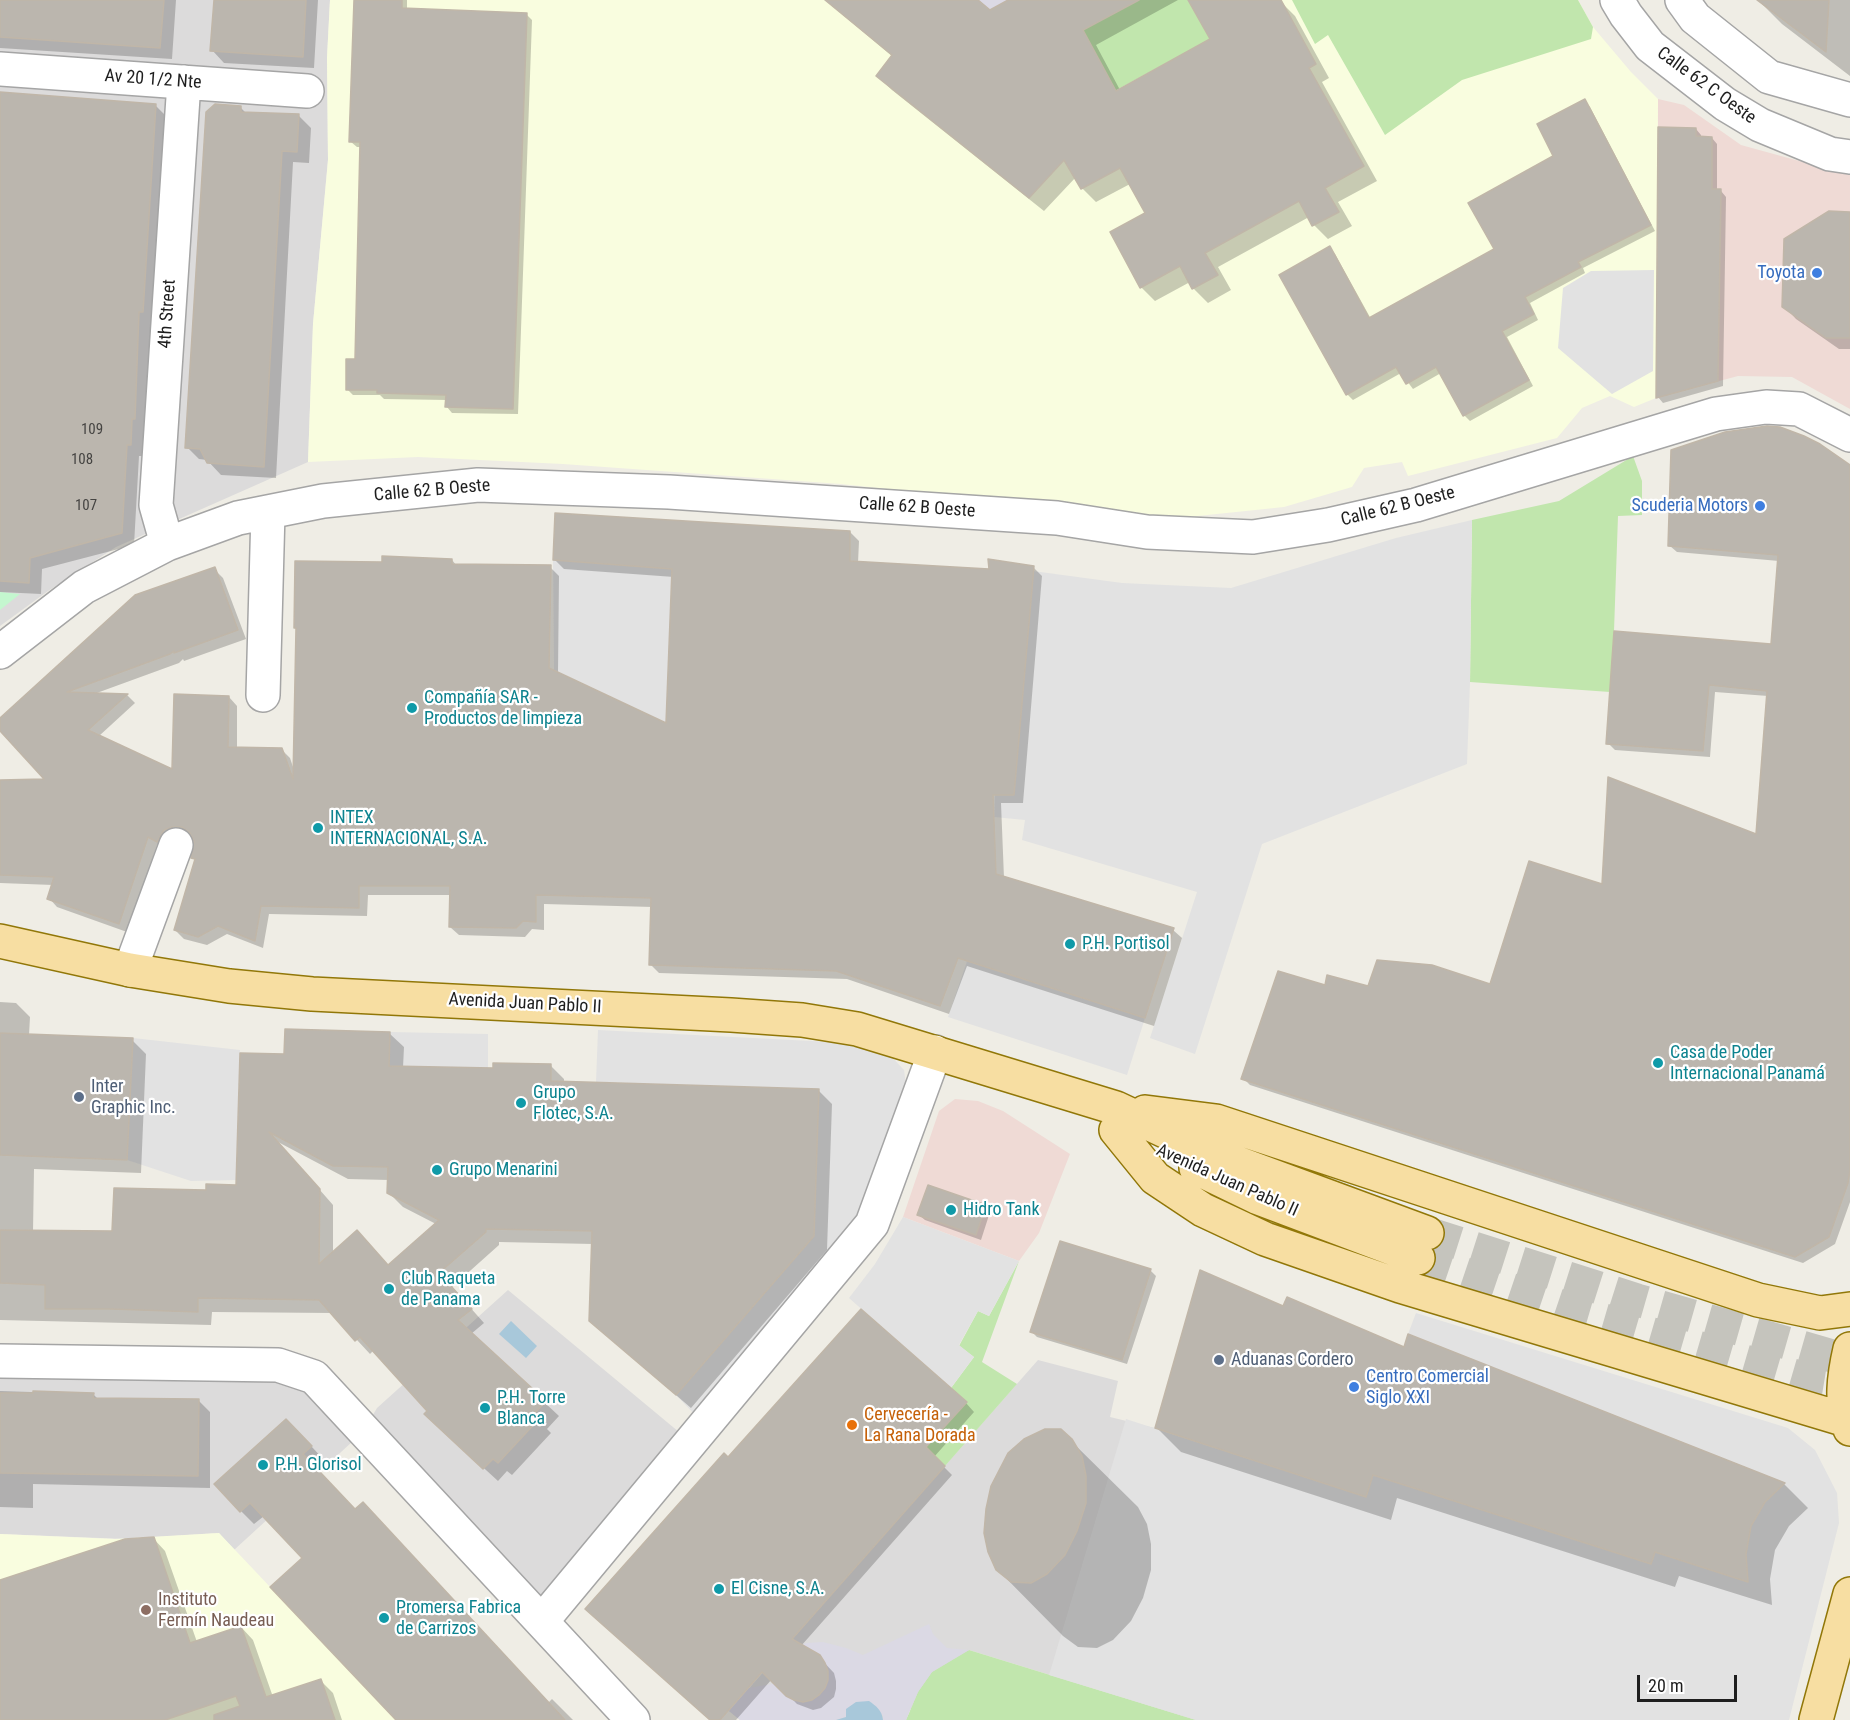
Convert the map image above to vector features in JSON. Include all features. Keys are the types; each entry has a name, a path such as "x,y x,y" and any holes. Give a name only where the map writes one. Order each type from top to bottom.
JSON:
{"main road":[{"name":"Avenida Juan Pablo II","path":"0,941 130,970 229,986 312,994 802,1020 857,1029 1045,1085 1116,1119 1216,1155 1423,1245"},
{"path":"1116,1119 1216,1121 1758,1300 1820,1313 1850,1309"},
{"path":"1116,1119 1155,1178 1203,1210 1265,1239 1400,1286 1848,1424 1843,1384 1850,1349"},
{"path":"1816,1720 1842,1643 1850,1594"}],"street":[{"name":"Calle 62 C Oeste","path":"1617,0 1650,46 1725,104 1760,125 1830,154 1850,157"},
{"path":"1682,0 1695,18 1769,77 1850,100"},
{"name":"Av 20 1/2 Nte","path":"0,69 306,91"},
{"name":"4th Street","path":"167,544 156,505 184,82"},
{"name":"Calle 62 B Oeste","path":"0,652 84,587 167,544 238,518 323,501 478,485 669,492 1057,518 1147,532 1253,537 1328,525 1416,505 1716,414 1766,407 1798,409 1850,435"},
{"path":"263,695 268,512"},
{"path":"130,970 176,845"},
{"path":"542,1621 872,1224 935,1052"},
{"path":"0,1361 278,1365 314,1377 633,1720"}],"shaded area":[{"path":"0,0 330,0 327,58 328,160 313,324 308,462 116,547 48,591 0,626"},
{"path":"330,0 1578,0 1593,27 1631,72 1658,99 1656,398 1634,407 1610,396 1582,408 1557,438 1408,476 1402,462 1364,468 1352,487 1284,507 1169,519 841,484 563,464 418,457 308,462 313,324 328,160 327,58"},
{"path":"978,0 1008,0 990,10"},
{"path":"1658,99 1684,105 1741,145 1850,175 1850,409 1792,377 1738,376 1656,398"},
{"path":"1654,270 1653,371 1612,394 1558,348 1563,288 1591,271"},
{"path":"1472,520 1467,764 1262,844 1195,1054 1150,1038 1197,892 1022,840 1025,820 994,817 995,795 1014,795 1033,571 1122,583 1231,588 1396,538"},
{"path":"553,560 672,569 666,730 657,730 650,715 554,670"},
{"path":"967,961 1145,1018 1127,1075 948,1017"},
{"path":"598,1030 850,1043 889,1054 904,1070 907,1092 859,1221 698,1418 676,1395 814,1236 819,1089 596,1082"},
{"path":"390,1032 488,1034 488,1068 389,1066"},
{"path":"133,1038 240,1050 236,1180 191,1181 127,1160"},
{"path":"955,1099 978,1101 1003,1111 1070,1154 1039,1233 1019,1261 903,1217 939,1111"},
{"path":"903,1217 1019,1261 989,1316 978,1311 959,1345 974,1357 951,1388 849,1298 875,1264"},
{"path":"508,1290 691,1442 542,1621 364,1431 234,1550 219,1533 125,1539 0,1534 0,1361 278,1365 364,1430 377,1408"},
{"path":"1416,1313 1788,1428 1815,1450 1837,1493 1839,1523 1789,1720 1196,1720 1049,1675 1126,1419 1366,1497 1373,1475 1651,1564 1655,1552 1748,1582 1746,1554 1751,1526 1765,1502 1785,1483 1408,1334"},
{"path":"1038,1360 1118,1381 1110,1417 1155,1428 1196,1720 969,1650 909,1711 906,1720 740,1720 729,1711"},
{"name":"Instituto Fermín Naudeau","path":"219,1533 396,1720 0,1720 0,1534 115,1539"},
{"path":"929,1624 933,1634 947,1648 969,1650 932,1672 918,1692 906,1720 883,1720 883,1715 846,1717 836,1720 740,1720 729,1711 749,1688 777,1683 786,1696 794,1700 803,1702 819,1695 828,1680 828,1671 820,1655 788,1653 806,1643 823,1642 863,1655"}],"green space":[{"path":"1139,0 1188,0 1190,4 1272,0 1275,4 1052,125 1083,30"},
{"path":"1292,0 1578,0 1593,27 1591,39 1462,80 1385,135 1328,35 1315,44"},
{"path":"1633,456 1642,481 1642,515 1618,516 1610,692 1470,682 1472,520 1559,501"},
{"path":"0,592 20,594 0,610"},
{"path":"1019,1261 982,1362 1017,1384 945,1466 926,1447 966,1402 951,1388 974,1357 959,1346 978,1311 989,1316"},
{"path":"969,1650 1196,1720 906,1720 918,1692 932,1672"}],"water":[{"path":"511,1321 537,1346 526,1358 499,1334"},
{"path":"869,1701 880,1711 883,1720 836,1720 846,1717 846,1709 856,1702"}],"building":[{"path":"0,0 164,0 160,48 0,37"},
{"path":"214,0 306,0 303,57 210,51"},
{"path":"354,0 402,0 402,8 527,13 513,409 445,407 446,395 346,390 346,359 355,359 360,142 349,142"},
{"path":"825,0 978,0 990,10 1008,0 1139,0 1083,30 1116,91 1210,39 1188,0 1281,0 1316,64 1309,68 1364,166 1325,188 1339,212 1312,226 1299,201 1205,253 1218,275 1192,289 1180,266 1140,288 1110,232 1145,213 1120,168 1081,189 1064,160 1029,198 876,76 892,55"},
{"path":"1757,0 1829,0 1826,52"},
{"path":"0,92 156,104 143,312 139,312 135,419 132,419 131,445 127,445 122,533 30,558 29,583 0,581"},
{"path":"1585,99 1651,225 1578,262 1581,267 1525,297 1534,314 1502,331 1529,380 1463,416 1436,367 1406,384 1396,367 1346,395 1279,275 1330,246 1369,318 1494,249 1468,203 1553,156 1537,124"},
{"path":"215,104 241,106 241,112 299,114 297,152 282,151 264,467 207,463 200,449 185,448 206,112"},
{"path":"1658,127 1696,128 1696,136 1712,137 1712,189 1721,189 1718,381 1656,398"},
{"name":"Toyota","path":"1829,211 1850,212 1850,338 1826,338 1782,307 1784,239"},
{"path":"1767,426 1780,427 1804,436 1850,465 1850,1170 1848,1183 1829,1237 1795,1257 1241,1079 1278,971 1325,985 1327,975 1368,986 1377,960 1432,965 1490,984 1529,861 1602,884 1608,777 1756,834 1767,691 1709,685 1703,751 1606,744 1614,631 1771,644 1778,555 1668,546 1671,450 1725,432"},
{"path":"555,513 850,531 850,561 989,569 988,559 1034,566 1014,795 993,795 996,874 1174,928 1145,1018 958,958 940,1006 836,971 649,965 651,898 536,895 536,922 523,921 516,928 449,927 450,886 359,886 359,908 261,906 255,941 218,926 198,937 174,930 195,859 191,858 194,841 190,833 182,827 164,830 157,842 148,837 119,924 47,899 54,877 0,875 0,780 44,779 0,731 0,718 135,595 215,567 238,630 174,653 174,651 67,692 128,694 88,730 172,769 174,694 229,696 228,747 282,748 293,779 295,561 382,562 382,556 452,559 452,564 551,565 549,668 666,723 672,569 553,560"},
{"path":"285,1029 390,1032 389,1066 493,1068 493,1063 551,1064 551,1081 819,1089 814,1236 676,1395 589,1321 592,1231 486,1229 486,1232 439,1273 472,1309 458,1320 546,1401 534,1414 539,1419 498,1463 493,1459 483,1469 424,1414 427,1411 360,1337 355,1341 319,1300 198,1298 198,1312 45,1309 45,1285 0,1283 0,1230 112,1231 114,1188 206,1190 206,1184 236,1185 240,1053 284,1054","holes":["269,1132 333,1166 388,1167 387,1193 439,1220 388,1265 357,1230 319,1264 320,1189"]},
{"name":"Inter Graphic Inc.","path":"0,1033 133,1038 127,1160 0,1155"},
{"name":"Hidro Tank","path":"928,1185 986,1205 976,1235 917,1215"},
{"path":"1060,1241 1151,1269 1122,1360 1030,1332"},
{"name":"Centro Comercial Siglo XXI","path":"1200,1270 1283,1306 1287,1297 1404,1347 1408,1334 1785,1483 1765,1502 1751,1526 1746,1554 1748,1582 1655,1552 1651,1564 1373,1475 1366,1497 1155,1428"},
{"path":"861,1309 967,1402 926,1447 945,1466 792,1639 820,1655 825,1663 828,1680 819,1695 803,1702 794,1700 786,1696 762,1672 720,1720 710,1720 585,1609 724,1453 728,1457"},
{"path":"33,1391 94,1393 93,1398 199,1399 198,1476 0,1473 0,1393 33,1393"},
{"path":"286,1419 312,1446 303,1454 355,1509 363,1502 565,1720 396,1720 270,1587 302,1558 250,1503 240,1512 214,1484"},
{"path":"1045,1429 1061,1429 1072,1439 1082,1456 1086,1476 1086,1503 1077,1531 1065,1555 1047,1574 1031,1583 1011,1582 996,1570 988,1552 984,1533 991,1486 1008,1453 1024,1439"},
{"name":"Instituto Fermín Naudeau","path":"154,1537 190,1643 241,1626 266,1697 321,1679 335,1720 214,1720 214,1715 240,1706 236,1696 165,1720 0,1720 0,1580 125,1539"}],"tunnel":[{"path":"1427,1233 1637,1300 1850,1361"},
{"path":"1418,1258 1584,1314 1820,1383 1850,1388"}],"place":[{"name":"Toyota","path":"1817,273"},
{"name":"Scuderia Motors","path":"1760,506"},
{"name":"Compañía SAR - Productos de limpieza","path":"412,708"},
{"name":"INTEX INTERNACIONAL, S.A.","path":"318,828"},
{"name":"P.H. Portisol","path":"1070,944"},
{"name":"Casa de Poder Internacional Panamá","path":"1658,1063"},
{"name":"Inter Graphic Inc.","path":"79,1097"},
{"name":"Grupo Flotec, S.A.","path":"521,1103"},
{"name":"Grupo Menarini","path":"437,1170"},
{"name":"Hidro Tank","path":"951,1210"},
{"name":"Club Raqueta de Panama","path":"389,1289"},
{"name":"Aduanas Cordero","path":"1219,1360"},
{"name":"Centro Comercial Siglo XXI","path":"1354,1387"},
{"name":"P.H. Torre Blanca","path":"485,1408"},
{"name":"Cervecería - La Rana Dorada","path":"852,1425"},
{"name":"P.H. Glorisol","path":"263,1465"},
{"name":"El Cisne, S.A.","path":"719,1589"},
{"name":"Instituto Fermín Naudeau","path":"146,1610"},
{"name":"Promersa Fabrica de Carrizos","path":"384,1618"}]}
